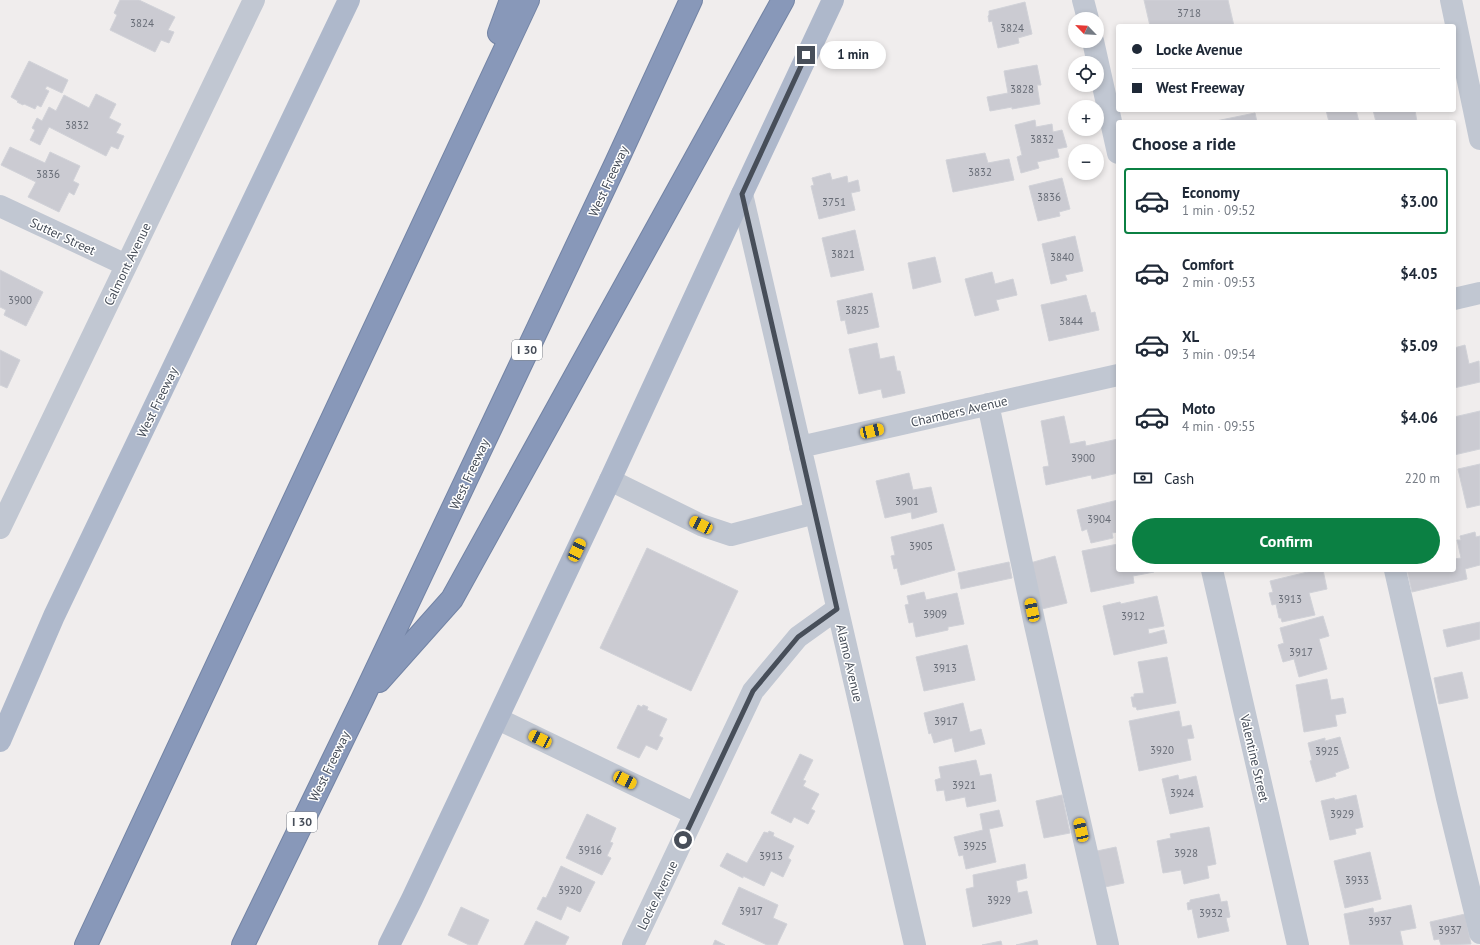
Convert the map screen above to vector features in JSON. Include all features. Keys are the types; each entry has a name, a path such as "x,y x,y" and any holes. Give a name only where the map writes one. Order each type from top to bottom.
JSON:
{"highway":[{"path":"465,133 510,0"},
{"path":"86,945 170,769 528,0"},
{"name":"West Freeway","path":"243,945 362,700 616,163 691,0"},
{"path":"362,700 452,599 783,0"}],"main road":[{"name":"West Freeway","path":"0,741 54,616 349,0"},
{"path":"389,945 416,892 498,719 832,0"}],"street":[{"name":"Calmont Avenue","path":"0,528 254,0"},
{"path":"1083,0 1086,12"},
{"path":"1451,0 1480,139"},
{"path":"1095,48 1116,144"},
{"name":"Alamo Avenue","path":"742,194 915,945"},
{"name":"Sutter Street","path":"0,206 126,265"},
{"path":"1456,299 1480,293"},
{"name":"Chambers Avenue","path":"800,447 1116,375"},
{"path":"988,404 1036,633 1108,945"},
{"path":"610,480 701,525 731,535 815,513"},
{"name":"Valentine Street","path":"1212,572 1298,945"},
{"path":"1396,572 1447,798 1480,933"},
{"name":"Locke Avenue","path":"632,945 753,691 798,637 837,609"},
{"path":"498,719 695,814"}],"building":[{"path":"120,0 139,0 175,17 168,30 174,32 169,43 161,40 155,52 110,30 117,15 114,13"},
{"path":"1144,0 1228,0 1234,24 1150,24"},
{"path":"1025,2 1032,34 1018,38 1019,43 998,48 992,21 989,22 989,11"},
{"path":"29,61 68,80 62,93 47,86 45,89 49,91 41,107 37,105 35,109 17,102 18,101 11,97"},
{"path":"1037,65 1041,85 1037,85 1040,104 990,111 987,97 1008,93 1004,71"},
{"path":"96,94 116,104 109,118 121,124 116,133 124,136 118,149 111,146 106,156 49,127 40,145 30,140 35,130 32,128 37,118 42,121 49,107 56,111 64,95 89,108"},
{"path":"1326,112 1356,112 1358,120 1328,120"},
{"path":"1374,112 1415,112 1417,120 1376,120"},
{"path":"1255,113 1257,120 1221,120"},
{"path":"1035,120 1036,127 1052,124 1053,132 1062,130 1067,147 1057,149 1059,157 1037,162 1039,168 1021,173 1017,157 1022,155 1015,125"},
{"path":"10,147 45,163 50,152 80,166 73,181 79,184 74,195 69,192 59,212 28,197 36,182 1,165"},
{"path":"985,153 988,163 1009,159 1014,180 953,192 946,160"},
{"path":"830,173 832,180 847,176 848,183 858,180 860,191 851,193 855,210 819,219 811,186 814,185 812,178"},
{"path":"1062,178 1070,209 1059,212 1060,216 1038,221 1029,186"},
{"path":"855,230 864,270 831,277 822,238"},
{"path":"1075,236 1083,271 1065,275 1067,280 1051,284 1042,244"},
{"path":"935,257 941,282 913,289 908,263"},
{"path":"0,270 43,292 26,326 4,315 6,310 0,307"},
{"path":"992,272 995,284 1013,279 1017,295 996,300 999,310 975,316 965,279"},
{"path":"872,293 879,327 848,334 845,320 841,321 837,301"},
{"path":"1086,295 1091,313 1095,312 1099,330 1049,341 1041,305"},
{"path":"877,343 880,359 894,356 897,371 900,371 905,393 883,398 881,389 859,394 849,349"},
{"path":"1465,345 1469,364 1479,361 1480,382 1456,388 1456,347"},
{"path":"0,350 20,360 7,388 0,385"},
{"path":"1480,411 1480,449 1456,455 1456,417"},
{"path":"1064,416 1070,444 1085,441 1086,446 1116,439 1116,473 1092,479 1091,475 1046,485 1043,467 1049,466 1041,421"},
{"path":"1480,464 1480,505 1467,508 1458,469"},
{"path":"909,473 913,490 931,487 937,512 912,519 911,512 885,518 876,481"},
{"path":"1116,500 1116,532 1112,533 1113,538 1091,543 1087,529 1082,531 1077,510"},
{"path":"943,524 955,570 901,585 897,568 894,569 891,556 895,555 891,537"},
{"path":"1475,532 1476,537 1480,536 1480,565 1465,569 1467,579 1412,592 1407,572 1456,572 1456,559 1461,558 1457,540 1461,540 1460,536"},
{"path":"1116,544 1116,572 1154,572 1133,576 1134,583 1091,592 1082,551"},
{"path":"647,548 738,591 691,691 600,648"},
{"path":"1055,556 1067,603 1042,609 1030,563"},
{"path":"1009,562 1012,578 961,589 958,573"},
{"path":"1308,572 1323,572 1327,589 1309,593 1315,615 1282,622 1281,618 1279,618 1276,604 1272,605 1269,593 1273,592 1270,581"},
{"path":"924,592 926,600 957,593 964,624 948,627 948,630 916,637 913,622 909,623 905,605 909,604 907,596"},
{"path":"1157,596 1164,626 1148,629 1149,634 1164,630 1167,643 1114,655 1103,606 1120,602 1121,604"},
{"path":"1323,616 1329,636 1319,639 1327,669 1299,677 1294,659 1283,662 1278,645 1284,643 1280,628"},
{"path":"1480,622 1480,639 1447,647 1443,630"},
{"path":"967,645 975,680 924,691 916,657"},
{"path":"1167,657 1176,703 1137,710 1136,707 1133,707 1131,697 1134,697 1134,694 1144,693 1138,662"},
{"path":"1462,672 1468,698 1439,704 1434,678"},
{"path":"1327,679 1331,700 1343,698 1346,713 1335,715 1337,726 1304,732 1296,685"},
{"path":"963,703 970,732 981,729 985,744 955,752 952,738 934,743 931,733 929,734 924,713"},
{"path":"638,705 648,707 647,710 667,719 659,736 663,738 657,750 646,745 639,758 617,748"},
{"path":"1179,711 1182,727 1191,725 1194,738 1187,739 1191,760 1139,771 1129,721"},
{"path":"1340,737 1349,768 1335,773 1336,776 1316,782 1310,761 1312,760 1308,743 1325,738 1325,741"},
{"path":"800,754 813,760 803,780 806,781 803,786 819,794 811,809 815,811 808,824 794,817 791,823 771,813"},
{"path":"976,760 980,776 991,774 996,801 967,807 965,797 946,801 944,790 937,791 935,780 941,778 939,767"},
{"path":"1178,775 1179,780 1196,776 1203,807 1170,814 1162,779"},
{"path":"1062,795 1070,833 1044,838 1036,801"},
{"path":"1356,795 1363,827 1355,829 1356,834 1330,840 1321,801 1334,798 1335,800"},
{"path":"999,810 1003,826 989,829 996,862 966,869 963,855 959,856 954,837 983,830 980,814"},
{"path":"587,814 616,828 610,842 613,843 607,856 611,858 602,875 566,858"},
{"path":"1209,827 1216,864 1207,866 1209,878 1184,884 1181,870 1163,873 1157,841 1171,838 1170,834"},
{"path":"769,831 774,833 773,836 794,846 788,858 791,860 783,877 771,871 764,886 743,876 743,878 720,866 727,853 747,863 764,832 768,833"},
{"path":"1116,847 1124,883 1105,887 1097,851"},
{"path":"1370,852 1381,899 1345,908 1334,861"},
{"path":"1025,864 1027,878 1016,881 1018,893 1027,891 1032,913 973,927 966,889 974,887 973,875"},
{"path":"561,866 595,882 580,912 567,906 561,920 537,909 543,897 546,898"},
{"path":"739,887 778,905 773,918 787,924 777,945 767,945 722,924"},
{"path":"1219,894 1221,902 1227,901 1230,917 1226,918 1229,931 1198,938 1192,909 1188,910 1187,903 1190,902 1190,900"},
{"path":"1411,905 1416,928 1400,931 1403,945 1350,945 1344,914 1373,908 1374,913"},
{"path":"461,907 489,920 477,945 469,945 448,935"},
{"path":"1465,914 1471,944 1441,945 1439,939 1434,940 1430,922"},
{"path":"536,921 569,937 565,945 524,945"},
{"path":"715,940 725,945 713,945"},
{"path":"1037,940 1038,945 1016,945"},
{"path":"1001,941 1002,945 982,945"}],"route":[{"path":"683,840 753,691 798,637 837,609 742,194 806,55"}]}
